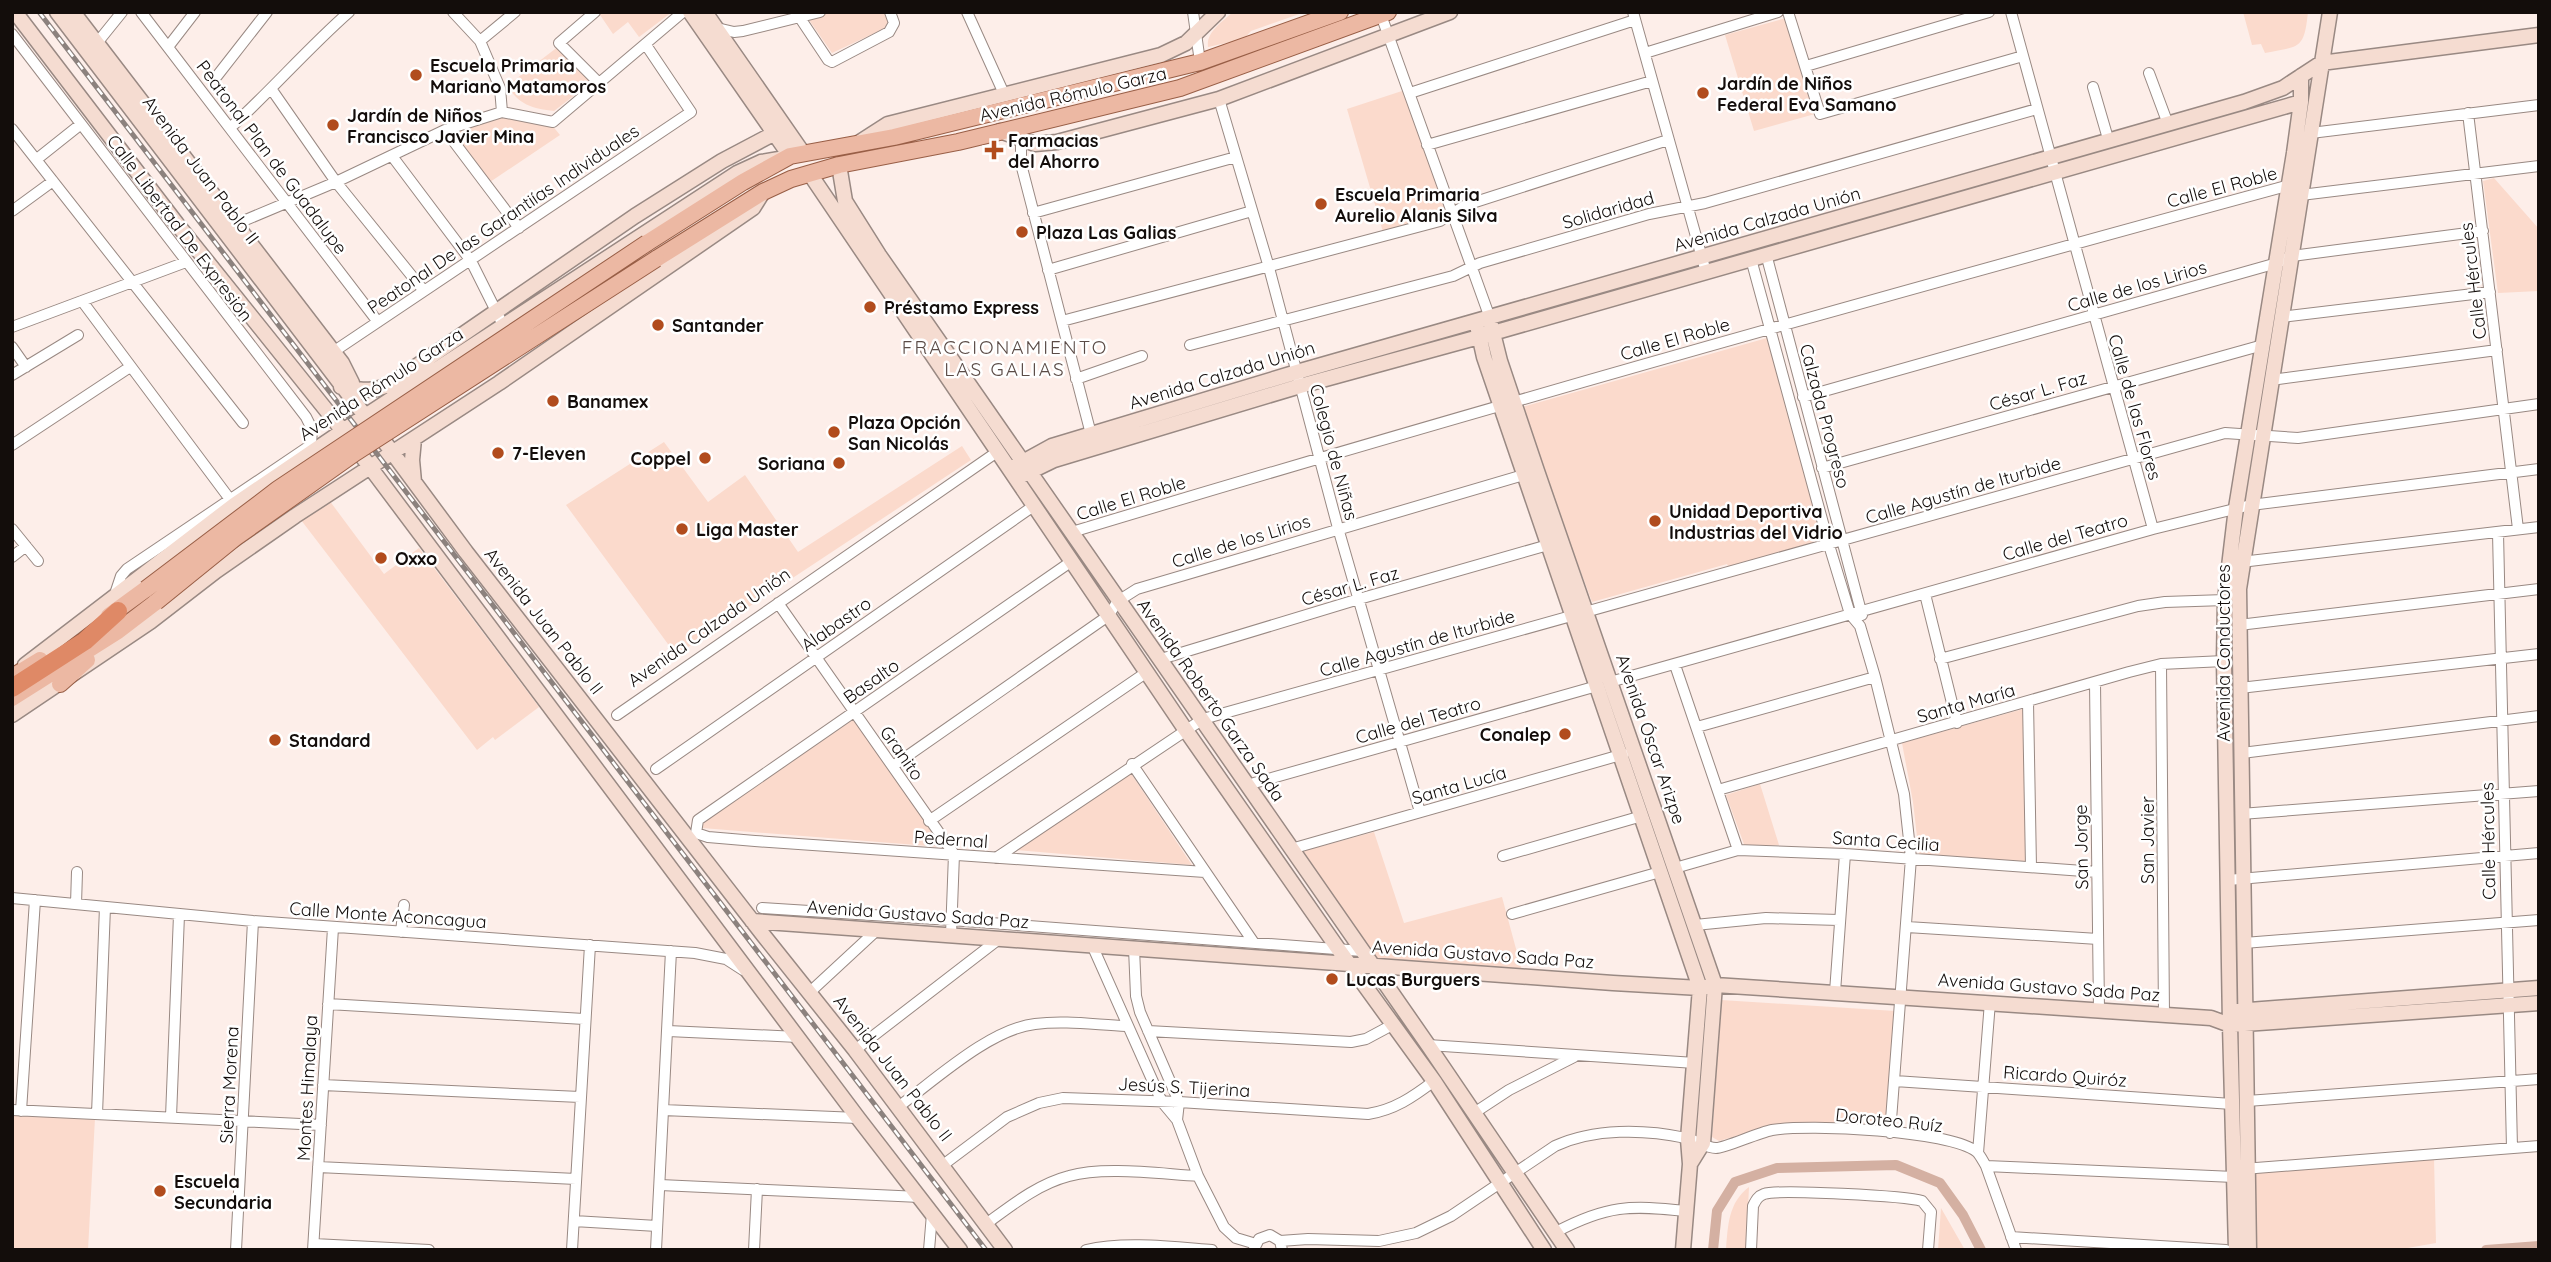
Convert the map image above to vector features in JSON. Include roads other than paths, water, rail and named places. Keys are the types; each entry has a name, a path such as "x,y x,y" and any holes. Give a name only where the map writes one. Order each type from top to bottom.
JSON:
{"highway":[{"path":"14,680 85,641 116,604"}],"main road":[{"name":"Avenida Rómulo Garza","path":"12,698 118,631 151,595 289,481 743,181 793,156 995,114 1200,62 1340,12"},
{"name":"Avenida Rómulo Garza","path":"116,604 151,595 355,453 762,192 791,179 839,166 918,151 1192,85 1385,13"},
{"path":"60,684 118,631"}],"street":[{"path":"15,12 234,296 343,431 960,1250"},
{"name":"Avenida Juan Pablo II","path":"57,12 355,393 365,416 414,484 855,1050 1005,1250"},
{"path":"74,12 346,369 355,393"},
{"path":"97,43 122,12"},
{"name":"Peatonal Plan de Guadalupe","path":"141,12 377,322"},
{"path":"168,47 195,12"},
{"path":"217,76 267,12"},
{"path":"230,128 272,90 315,42 349,12"},
{"path":"453,12 480,41 500,88 502,112"},
{"path":"480,41 515,12"},
{"path":"595,12 559,43 600,84"},
{"path":"236,224 336,182 444,131 502,112 553,122 683,12"},
{"path":"690,12 773,134 793,156"},
{"path":"705,12 793,156"},
{"path":"699,26 734,32 820,12"},
{"path":"800,18 827,59 832,62 889,32 894,23 890,12"},
{"path":"967,12 1005,96"},
{"path":"1193,12 1200,62"},
{"name":"Avenida Rómulo Garza","path":"860,142 888,124 1161,55 1186,43 1218,12"},
{"path":"1000,131 1040,145 1057,142 1219,99 1450,12"},
{"path":"1644,52 1778,12"},
{"path":"1788,12 1820,114 2023,56"},
{"path":"1806,66 1989,12"},
{"name":"Calle de las Flores","path":"2011,12 2153,529"},
{"name":"Avenida Conductores","path":"2236,1250 2238,1018 2235,880 2224,661 2225,600 2255,435 2263,345 2277,263 2311,133 2330,12"},
{"path":"1385,13 1388,35 1470,267 1485,323"},
{"path":"1410,93 1634,16 1687,207 1711,263"},
{"path":"12,19 31,34"},
{"name":"Calle Libertad De Expresión","path":"12,34 306,417 312,429 311,445 232,502"},
{"name":"Avenida Calzada Unión","path":"2053,164 2109,142 2266,95 2283,88 2321,63 2539,35"},
{"name":"Peatonal De las Garantiías Individuales","path":"333,352 691,112 646,45"},
{"path":"2148,73 2168,124"},
{"name":"Avenida Conductores","path":"2255,435 2271,380 2292,256 2301,76"},
{"path":"1427,145 1652,80"},
{"path":"2093,88 2109,142"},
{"path":"272,90 336,182 424,291"},
{"name":"Colegio de Niñas","path":"1219,99 1268,264 1338,528 1420,813"},
{"name":"Avenida Calzada Unión","path":"1019,470 1052,446 1090,434 1298,379 1485,323 1711,263 2053,164 2301,102"},
{"path":"2311,133 2539,105"},
{"name":"Solidaridad","path":"1190,345 1452,276 1470,267 1649,214 1687,207 2037,109"},
{"name":"Calle Hércules","path":"2468,113 2518,529"},
{"path":"37,159 81,124"},
{"path":"444,131 519,228"},
{"path":"14,134 37,159 243,423"},
{"path":"355,393 392,383 635,216 722,161 773,134"},
{"path":"1021,140 1020,160 1095,449"},
{"path":"1062,320 1440,220 1466,205 1668,141"},
{"path":"392,156 471,261 504,327"},
{"name":"Avenida Rómulo Garza","path":"116,604 232,502 279,475 737,173 761,162 793,156"},
{"path":"1033,213 1236,158"},
{"name":"Avenida Roberto Garza Sada","path":"839,166 843,193 850,211 1019,470 1072,532 1516,1171 1567,1250"},
{"name":"Calle El Roble","path":"1072,532 1319,457 2074,244 2295,190 2539,166"},
{"name":"Avenida Roberto Garza Sada","path":"810,174 997,452 1019,470 1035,505 1185,729 1434,1082 1501,1181 1538,1248"},
{"path":"12,211 53,181"},
{"name":"Avenida Rómulo Garza","path":"12,715 150,622 216,571 295,516 499,383 753,208 762,192"},
{"path":"1048,270 1252,211"},
{"name":"Avenida Calzada Unión","path":"1711,263 1751,259 1888,213"},
{"name":"Calle de los Lirios","path":"1803,397 2277,263 2292,256 2483,231"},
{"name":"Calzada Progreso","path":"1766,254 1862,611 1860,626"},
{"name":"Calzada Progreso","path":"1751,259 1829,545 1850,614 1860,626 1875,677 1904,794 1911,858 1890,1133"},
{"path":"12,327 186,262"},
{"path":"2281,317 2490,292"},
{"path":"82,301 232,502"},
{"name":"Avenida Óscar Arizpe","path":"1485,323 1507,404 1530,473 1587,611 1604,684"},
{"path":"12,375 78,335"},
{"name":"César L. Faz","path":"1822,468 2263,345"},
{"path":"12,347 26,366"},
{"path":"469,349 467,360 473,369 482,379 499,383"},
{"path":"2271,380 2497,349"},
{"path":"1076,379 1142,356"},
{"path":"12,445 130,367"},
{"name":"Avenida Calzada Unión","path":"1019,470 1095,449 1298,379"},
{"path":"355,393 392,399"},
{"name":"Calle Agustín de Iturbide","path":"996,858 1132,764 1203,719 2225,433 2298,438 2539,404"},
{"path":"414,439 414,484"},
{"name":"Avenida Calzada Unión","path":"617,715 997,452"},
{"name":"Calle del Teatro","path":"1247,785 2153,529 2243,507 2539,468"},
{"name":"Calle de los Lirios","path":"1118,601 1137,589 1530,473"},
{"name":"Avenida Óscar Arizpe","path":"1530,473 1548,545 1572,615 1604,684 1628,753 1675,868 1715,985 1703,1143 1690,1164"},
{"path":"279,475 293,480 301,491 302,500 295,516"},
{"name":"Alabastro","path":"656,769 1035,505"},
{"name":"Avenida Conductores","path":"2238,1018 2244,943 2235,880 2241,814 2239,625 2243,507"},
{"path":"2241,562 2539,527"},
{"path":"12,530 38,561"},
{"name":"Calle Hércules","path":"2498,533 2512,1148"},
{"name":"César L. Faz","path":"1161,659 1548,545"},
{"path":"12,557 26,546"},
{"name":"Basalto","path":"696,832 698,821 1072,561"},
{"path":"2239,625 2539,589"},
{"path":"1925,594 1957,723"},
{"path":"1940,659 2138,606 2165,602 2225,600"},
{"path":"892,766 1108,616 1118,601"},
{"name":"Granito","path":"778,603 954,855"},
{"path":"2240,688 2539,654"},
{"name":"Santa María","path":"1718,790 2161,664 2224,661"},
{"name":"San Javier","path":"2161,664 2164,1015"},
{"path":"1675,665 1738,850"},
{"path":"929,821 1147,672"},
{"path":"1697,727 1875,677"},
{"name":"San Jorge","path":"2095,683 2099,1010"},
{"path":"2028,702 2031,867"},
{"path":"2242,753 2539,716"},
{"name":"Avenida Óscar Arizpe","path":"1628,753 1642,816 1700,988 1688,1139 1690,1164 1683,1250"},
{"name":"Santa Lucía","path":"1291,849 1628,753"},
{"path":"1132,764 1254,943"},
{"path":"2241,814 2539,791"},
{"path":"1503,856 1642,816"},
{"name":"Pedernal","path":"696,832 708,837 755,841 1205,872"},
{"name":"Santa Cecilia","path":"1675,868 1738,850 1911,858 2097,872"},
{"path":"2235,880 2539,853"},
{"path":"1835,992 1845,854"},
{"path":"951,935 954,855"},
{"path":"76,904 77,872"},
{"path":"1512,914 1660,872"},
{"name":"Calle Monte Aconcagua","path":"12,898 332,928 719,956 755,978"},
{"path":"34,900 17,1110 321,1125"},
{"path":"401,932 404,905"},
{"path":"97,1114 105,907"},
{"name":"Avenida Gustavo Sada Paz","path":"762,908 1362,951"},
{"path":"171,1116 179,915"},
{"path":"1695,925 1766,918 1839,920"},
{"path":"2244,943 2539,920"},
{"name":"Sierra Morena","path":"236,1250 253,921"},
{"name":"Avenida Gustavo Sada Paz","path":"752,921 1374,967 1700,988 1715,985 1901,996 2211,1018 2508,998 2539,1003"},
{"path":"1907,927 2098,939"},
{"name":"Montes Himalaya","path":"314,1247 332,928"},
{"path":"810,992 877,930"},
{"path":"855,1050 999,939"},
{"path":"572,1250 590,945"},
{"path":"1092,945 1126,1026 1162,1101 1177,1120 1198,1176 1224,1227 1236,1238 1255,1247 1259,1239 1270,1235 1281,1245 1308,1239 1379,1241 1416,1233 1451,1216 1555,1146 1589,1134 1656,1133 1688,1139"},
{"path":"1134,948 1136,996 1179,1102 1177,1120"},
{"path":"656,1250 671,951"},
{"name":"Avenida Gustavo Sada Paz","path":"2508,998 2539,988"},
{"path":"1990,1002 1978,1153 1986,1166 2016,1250"},
{"path":"328,1004 584,1019"},
{"path":"898,1107 983,1045 1004,1033 1033,1024 1126,1026"},
{"path":"1149,1031 1352,1042 1366,1039 1394,1024"},
{"path":"668,1031 799,1037"},
{"path":"1428,1045 1695,1063"},
{"path":"1474,1113 1534,1076 1578,1056"},
{"name":"Ricardo Quiróz","path":"1895,1081 2239,1102 2539,1079"},
{"name":"Jesús S. Tijerina","path":"943,1165 1007,1117 1039,1103 1083,1098 1368,1114 1388,1110 1434,1082"},
{"path":"323,1085 580,1097"},
{"path":"663,1110 858,1118"},
{"name":"Doroteo Ruíz","path":"1688,1139 1716,1148 1748,1136 1790,1128 1890,1133 1952,1142 1978,1153"},
{"path":"1986,1166 2238,1172 2539,1146"},
{"path":"318,1167 576,1179"},
{"path":"986,1224 1026,1195 1069,1176 1114,1172 1198,1176"},
{"name":"Avenida Conductores","path":"2238,1172 2249,1250"},
{"path":"660,1185 920,1197"},
{"path":"754,1250 757,1189"},
{"path":"1751,1250 1753,1206 1760,1195 1791,1192 1916,1199 1926,1204 1931,1212 1928,1250"},
{"path":"1556,1232 1581,1219 1620,1207 1686,1210"},
{"path":"929,1250 932,1214"},
{"path":"574,1222 657,1226"},
{"path":"2011,1237 2226,1250"},
{"path":"1086,1250 1103,1247 1164,1246 1212,1250"},
{"path":"314,1247 429,1250"}],"waterway":[{"path":"1713,1250 1717,1211 1735,1182 1777,1168 1896,1165 1940,1183 1963,1215 1981,1250"},
{"path":"2486,1250 2539,1246"}],"railway":[{"path":"39,12 986,1250"}],"place":[{"name":"Escuela Primaria Mariano Matamoros","path":"416,75"},
{"name":"Jardín de Niños Federal Eva Samano","path":"1703,93"},
{"name":"Jardín de Niños Francisco Javier Mina","path":"333,125"},
{"name":"Farmacias del Ahorro","path":"994,150"},
{"name":"Escuela Primaria Aurelio Alanis Silva","path":"1321,204"},
{"name":"Plaza Las Galias","path":"1022,232"},
{"name":"Préstamo Express","path":"870,307"},
{"name":"Santander","path":"658,325"},
{"name":"Banamex","path":"553,401"},
{"name":"Plaza Opción San Nicolás","path":"834,432"},
{"name":"7-Eleven","path":"498,453"},
{"name":"Coppel","path":"705,458"},
{"name":"Soriana","path":"839,463"},
{"name":"Unidad Deportiva Industrias del Vidrio","path":"1655,521"},
{"name":"Liga Master","path":"682,529"},
{"name":"Oxxo","path":"381,558"},
{"name":"Conalep","path":"1565,734"},
{"name":"Standard","path":"275,740"},
{"name":"Lucas Burguers","path":"1332,979"},
{"name":"Escuela Secundaria","path":"160,1191"}],"district":[{"name":"FRACCIONAMIENTO LAS GALIAS","path":"1005,358"}]}
